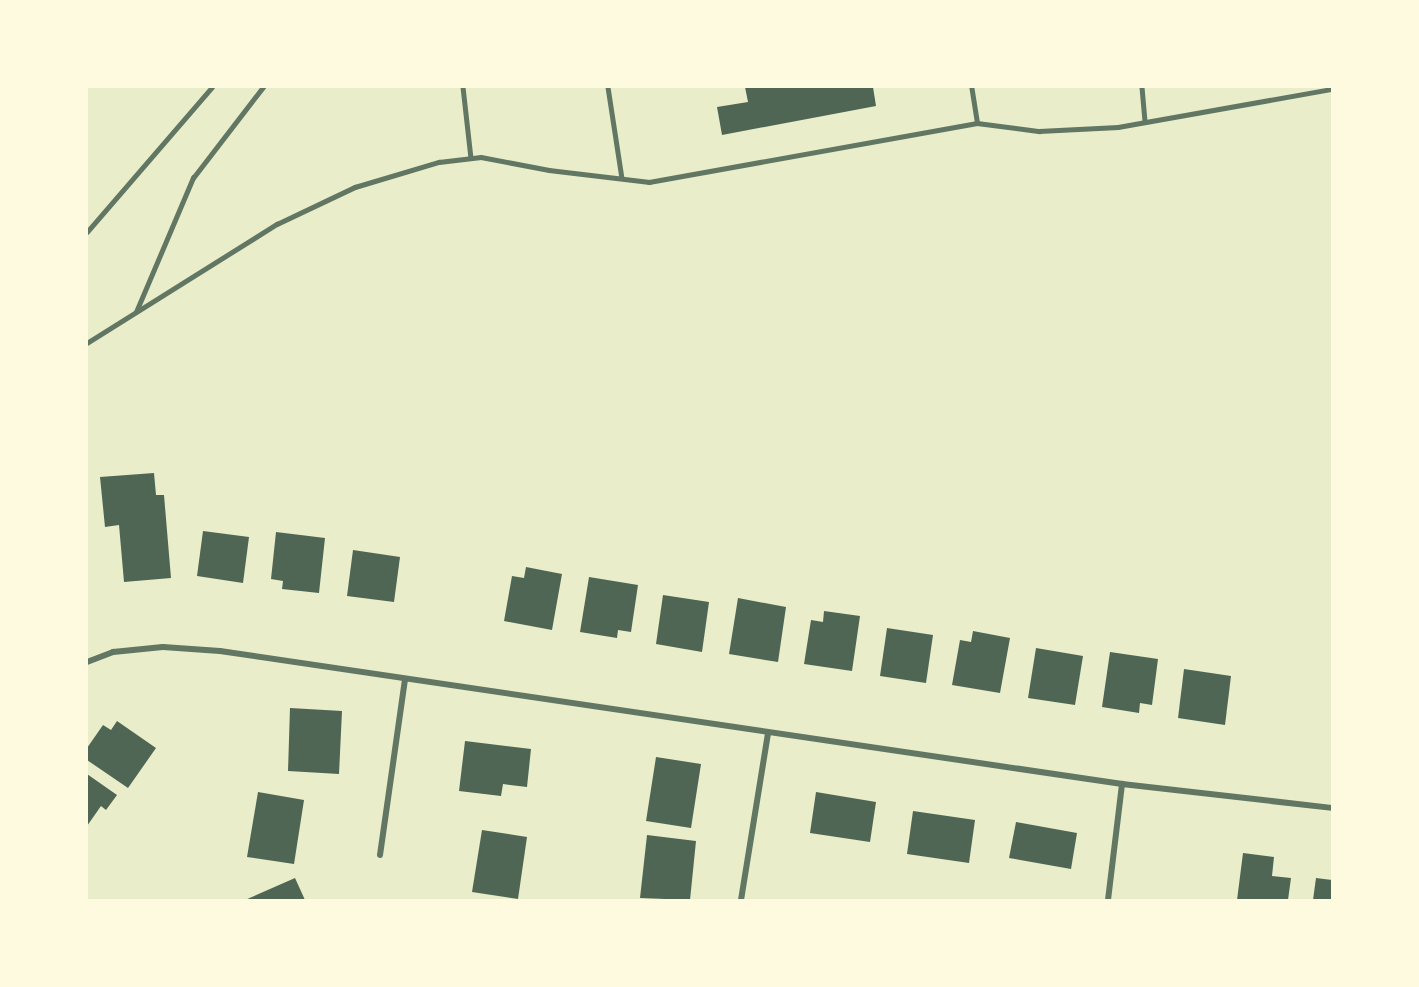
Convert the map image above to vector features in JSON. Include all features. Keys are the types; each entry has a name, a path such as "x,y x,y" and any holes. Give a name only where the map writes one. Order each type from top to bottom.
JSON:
{"street":[{"path":"87,662 113,652 163,647 220,651 768,734 1122,784 1332,808"},
{"path":"380,855 405,680"},
{"path":"741,900 768,734"},
{"path":"1108,900 1122,784"}],"lane":[{"path":"87,232 212,87"},
{"path":"136,312 193,178 263,87"},
{"path":"463,87 471,158"},
{"path":"609,87 622,178"},
{"path":"971,87 977,123"},
{"path":"1142,87 1145,122"},
{"path":"87,343 277,224 355,187 439,162 481,158 649,182 977,123 1039,131 1118,127 1332,89"}],"building":[{"path":"745,87 873,87 876,106 722,135 717,107 748,102"},
{"path":"154,473 156,495 164,495 171,578 124,582 119,525 105,527 100,477"},
{"path":"203,531 249,537 243,583 197,576"},
{"path":"276,532 325,538 319,593 282,589 283,581 271,579"},
{"path":"353,550 400,557 394,602 347,596"},
{"path":"526,567 562,574 552,630 504,621 512,576 524,578"},
{"path":"589,577 638,585 631,632 618,630 617,638 580,632"},
{"path":"663,595 709,602 702,652 656,644"},
{"path":"738,598 786,607 778,662 729,654"},
{"path":"824,611 860,616 852,671 804,664 811,620 823,622"},
{"path":"887,628 933,635 926,683 880,676"},
{"path":"973,631 1010,638 1000,693 952,685 960,640 971,642"},
{"path":"1036,648 1083,656 1075,705 1028,698"},
{"path":"1110,652 1158,659 1152,705 1140,703 1139,713 1102,707"},
{"path":"1184,669 1231,676 1225,725 1178,718"},
{"path":"290,708 342,711 339,774 288,771"},
{"path":"117,721 156,748 128,788 87,760 87,748 103,725 111,730"},
{"path":"465,741 531,749 527,787 503,784 501,796 459,791"},
{"path":"656,757 701,764 691,828 646,821"},
{"path":"87,774 117,795 106,810 101,806 87,826"},
{"path":"258,792 304,800 294,864 247,857"},
{"path":"816,792 876,802 870,842 810,833"},
{"path":"913,811 975,820 969,863 907,854"},
{"path":"1016,822 1077,833 1071,869 1009,858"},
{"path":"482,830 527,837 518,899 472,892"},
{"path":"647,835 696,841 690,900 640,898"},
{"path":"1243,853 1274,857 1272,876 1291,878 1288,900 1237,900"},
{"path":"295,878 305,900 245,900"},
{"path":"1316,878 1332,880 1332,900 1313,900"}]}
